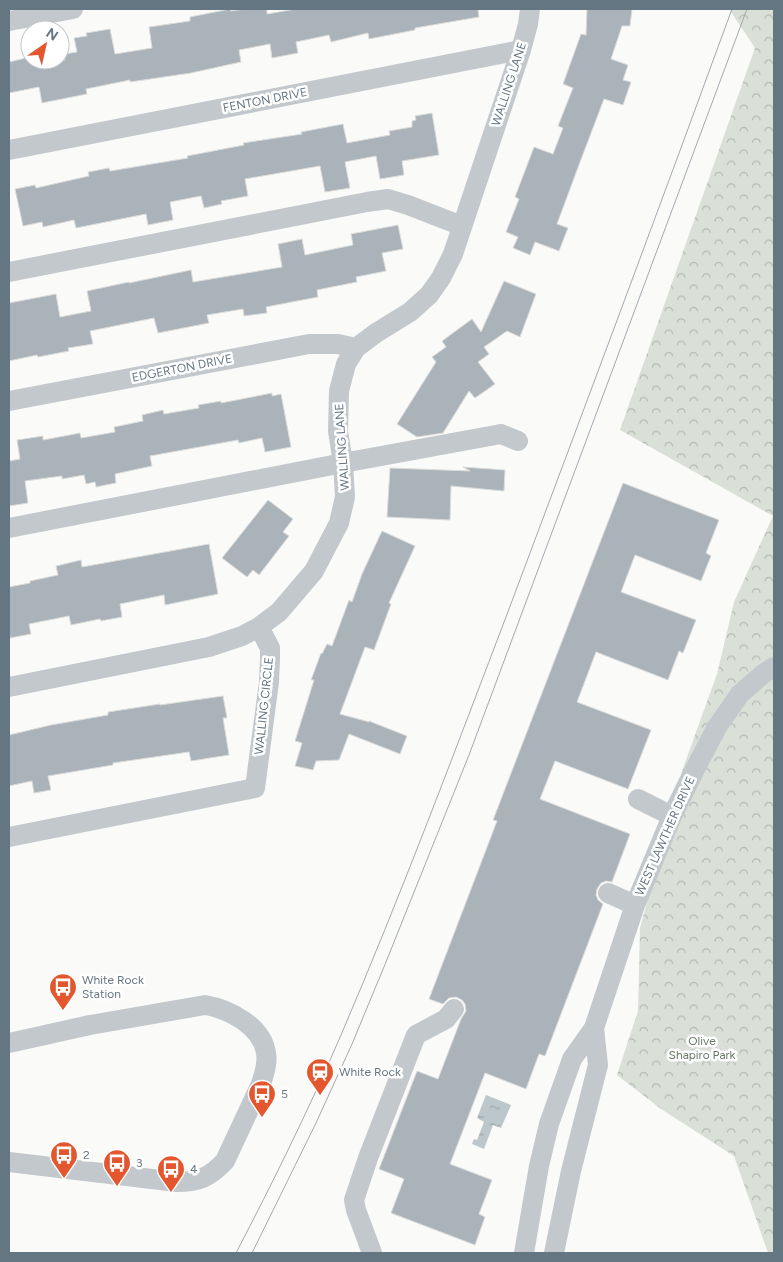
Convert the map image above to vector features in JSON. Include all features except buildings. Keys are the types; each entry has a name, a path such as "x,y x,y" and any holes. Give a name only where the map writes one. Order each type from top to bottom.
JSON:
{"street":[{"path":"9,21 74,9"},
{"name":"WALLING LANE","path":"9,687 209,647 242,636 259,627 279,612 314,571 339,523 345,497 343,463 338,431 339,391 346,364 356,348 410,312 429,295 441,278 453,254 521,50 530,9"},
{"name":"FENTON DRIVE","path":"9,150 521,50"},
{"path":"9,272 388,199 462,226"},
{"name":"EDGERTON DRIVE","path":"9,401 309,344 338,344 356,348"},
{"path":"9,528 501,434 518,441"},
{"name":"WALLING CIRCLE","path":"9,836 255,788 270,659 270,648 259,627"},
{"name":"WEST LAWTHER DRIVE","path":"524,1253 539,1166 549,1124 572,1060 594,1028 635,905 672,816 717,727 740,694 774,667"},
{"path":"638,799 672,816"},
{"path":"608,894 635,905"},
{"path":"9,1042 90,1025 204,1005 215,1007 239,1018 250,1027 263,1043 266,1054 264,1074 226,1161 210,1175 182,1182 9,1162"},
{"path":"372,1253 356,1210 354,1200 356,1191 416,1035 446,1019 454,1009"},
{"name":"WEST LAWTHER DRIVE","path":"554,1253 570,1171 598,1065 594,1028"},
{"path":"549,1124 580,1132"}],"green space":[{"name":"Olive Shapiro Park","path":"729,9 774,9 774,1253 768,1253 734,1156 661,1109 617,1075 638,1011 640,928 682,771 717,674 734,602 773,516 620,430 755,48"}],"water":[{"path":"486,1095 511,1105 501,1128 493,1125 484,1149 472,1144 474,1139 477,1140 484,1122 477,1118"}],"tram line":[{"path":"236,1253 329,1063 406,876 509,609 732,9"},
{"path":"252,1253 316,1123 352,1044 469,755 747,9"}],"place":[{"name":"White Rock Station","path":"63,1011"},
{"name":"White Rock","path":"320,1096"},
{"name":"5","path":"262,1118"},
{"name":"2","path":"64,1179"},
{"name":"3","path":"117,1187"},
{"name":"4","path":"171,1193"}]}
